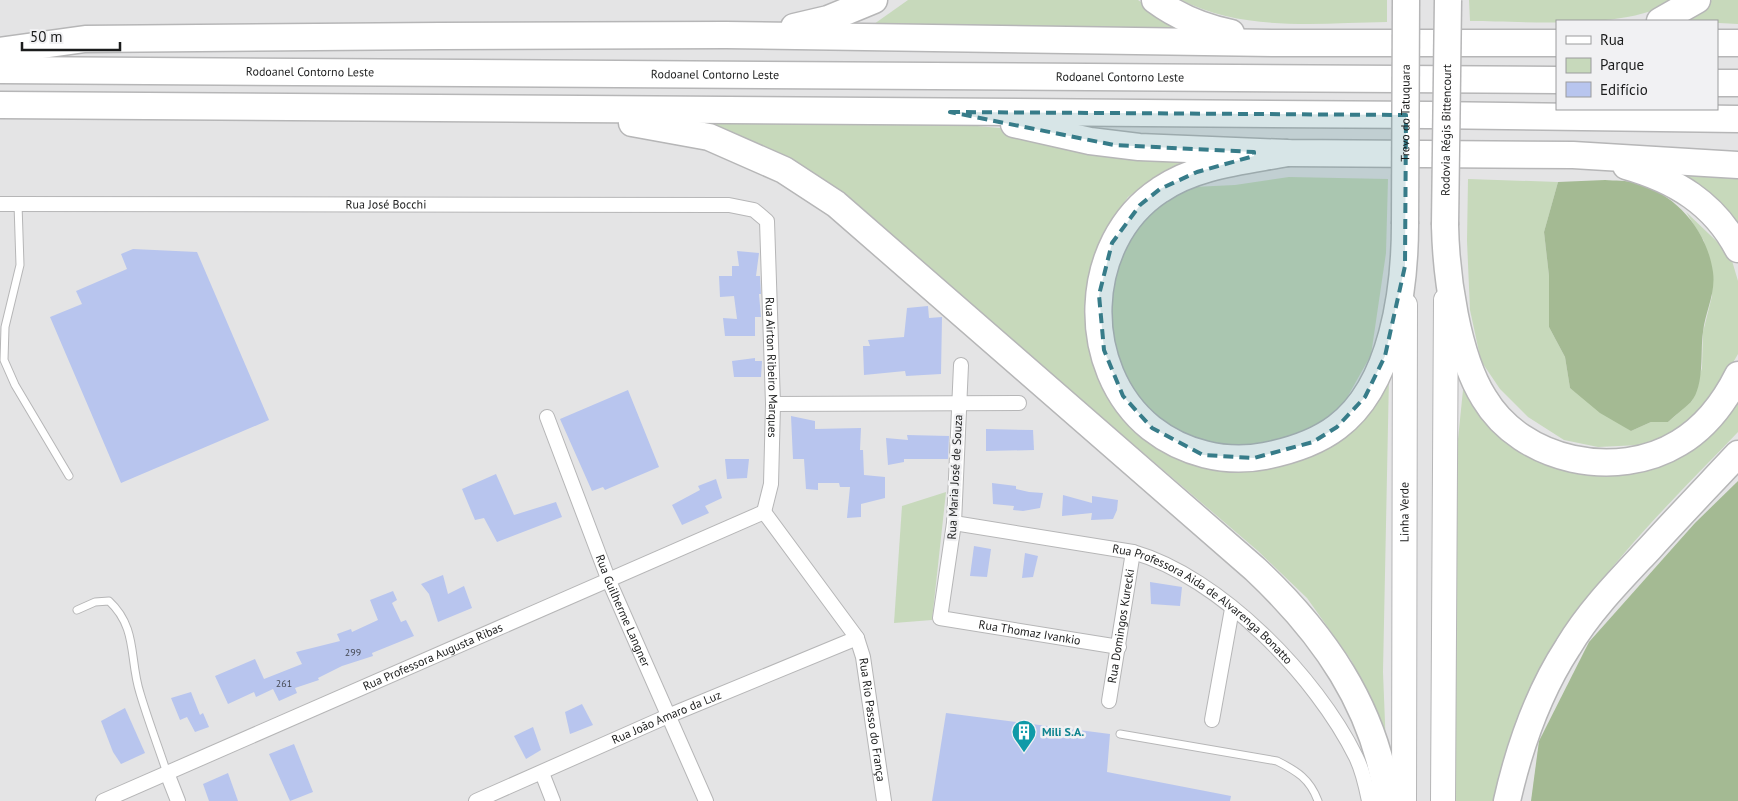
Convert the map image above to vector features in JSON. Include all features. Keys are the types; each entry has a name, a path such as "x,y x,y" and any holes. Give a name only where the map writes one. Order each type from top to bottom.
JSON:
{"highway":[{"path":"726,36 828,19 874,0"},
{"path":"1155,0 1172,12 1197,24 1275,44"},
{"name":"Trevo do Tatuquara","path":"1405,224 1406,0"},
{"name":"Rodovia Régis Bittencourt","path":"1448,0 1446,261 1467,361 1485,400 1518,434 1537,446 1577,460 1603,463 1626,462 1654,455 1679,443 1706,423 1726,398 1738,375"},
{"path":"1662,20 1697,0"},
{"path":"0,51 85,39 726,36 1275,44 1556,44"},
{"path":"934,76 1169,42"},
{"path":"1718,43 1738,43"},
{"name":"Rodoanel Contorno Leste","path":"0,70 1556,80"},
{"path":"1718,83 1738,83"},
{"path":"0,105 1429,115 1738,120"},
{"path":"559,109 709,137 771,163 836,204 1247,562 1290,603 1315,633 1342,673 1360,705 1374,740 1388,801"},
{"path":"950,112 1114,145 1287,153 1573,155 1738,165"},
{"path":"1287,153 1215,167 1177,180 1140,205 1125,222 1112,243 1104,268 1099,295 1099,322 1111,374 1134,411 1152,428 1176,444 1203,455 1227,459 1254,458 1288,451 1313,442 1337,427 1351,415 1365,397 1385,356 1405,266"},
{"path":"1573,155 1628,167 1675,185 1698,198 1717,217 1738,249"},
{"name":"Linha Verde","path":"1404,801 1405,224"},
{"path":"1444,801 1446,261"},
{"path":"1508,801 1520,752 1533,717 1547,685 1568,646 1595,609 1622,577 1738,454"}],"street":[{"name":"Rua José Bocchi","path":"0,204 729,205 754,210 767,221"},
{"name":"Rua Airton Ribeiro Marques","path":"764,512 771,484 774,404 767,221"},
{"name":"Rua Maria José de Souza","path":"940,618 954,523 961,364"},
{"path":"774,404 1019,404"},
{"name":"Rua Guilherme Langner","path":"547,417 609,581 706,801"},
{"name":"Rua Professora Augusta Ribas","path":"103,801 764,512"},
{"name":"Rua Rio Passo do França","path":"764,512 857,638 864,657 884,801"},
{"name":"Rua Professora Aida de Alvarenga Bonatto","path":"954,523 1133,552 1158,559 1183,572 1232,609 1274,645 1299,673 1332,716 1357,758 1369,801"},
{"name":"Rua Domingos Kurecki","path":"1109,701 1133,552"},
{"path":"1212,720 1232,609"},
{"name":"Rua Thomaz Ivankio","path":"940,618 1119,647"},
{"name":"Rua João Amaro da Luz","path":"476,801 668,716 857,638"},
{"path":"167,773 178,801"},
{"path":"542,773 553,801"}],"lane":[{"path":"18,204 20,265 5,327 4,360 15,385 70,476"},
{"path":"77,610 96,602 109,601 120,611 131,638 139,691 167,773"},
{"path":"1120,734 1277,761 1300,772 1313,787 1318,801"}],"highlighted area":[{"path":"950,112 1406,115 1405,266 1385,356 1365,397 1337,427 1313,442 1254,458 1203,455 1152,428 1123,396 1104,350 1099,295 1112,243 1140,205 1160,189 1197,172 1254,156 1254,152 1114,145"}],"green space":[{"path":"908,0 1138,0 1188,34 867,29"},
{"path":"1181,0 1387,0 1387,22 1308,24 1256,21 1230,17 1205,10"},
{"path":"1469,0 1674,0 1655,10 1604,20 1556,20 1556,23 1546,23 1470,21"},
{"path":"1712,0 1738,0 1738,24 1718,23 1718,20 1682,20"},
{"path":"726,121 977,126 1000,128 1098,151 1206,156 1162,172 1128,197 1103,233 1090,269 1086,306 1133,423 1267,463 1389,376 1383,672 1386,748 1372,702 1351,660 1307,598 1258,551 927,268 793,163 713,124"},
{"path":"1675,171 1738,175 1738,228 1719,202 1702,188"},
{"path":"1289,177 1388,179 1386,253 1371,355 1344,403 1301,439 1242,452 1195,442 1163,424 1136,400 1117,368 1106,292 1123,247 1151,210 1193,187 1235,185"},
{"path":"1468,179 1558,182 1544,232 1549,276 1549,327 1565,357 1570,388 1631,431 1651,422 1668,422 1692,401 1702,368 1703,332 1712,296 1704,241 1686,212 1730,254 1738,281 1738,354 1711,401 1681,431 1639,445 1598,447 1564,440 1528,417 1500,389 1481,361 1470,310 1467,241"},
{"path":"1605,180 1636,183 1651,188 1676,205 1697,228 1710,257 1714,280 1704,325 1700,377 1695,395 1691,402 1668,422 1651,422 1631,431 1600,413 1570,388 1565,357 1549,327 1549,276 1544,232 1558,182"},
{"path":"1464,380 1478,406 1618,468 1738,395 1738,432 1619,559 1567,628 1544,664 1524,703 1515,727 1495,801 1453,801 1456,459"},
{"path":"1738,481 1738,801 1531,801 1539,741 1589,642 1695,523"},
{"path":"946,492 932,620 894,623 902,506"}],"building":[{"path":"133,249 197,252 269,420 121,483 50,317 82,304 76,291 127,269 121,254"},
{"path":"737,251 759,253 756,276 760,276 761,317 755,317 755,336 725,336 723,318 737,319 734,296 720,297 719,276 732,276 732,266 739,266"},
{"path":"928,306 929,318 942,317 941,374 906,376 905,371 864,375 863,346 870,346 868,340 904,337 907,308"},
{"path":"755,358 755,361 762,361 761,377 734,377 732,361"},
{"path":"628,390 659,467 605,490 603,487 592,491 560,419"},
{"path":"791,416 815,421 815,429 861,428 860,450 863,450 864,475 885,477 885,498 861,504 861,517 847,518 850,487 840,487 839,483 818,483 818,490 806,489 804,459 793,459"},
{"path":"986,429 1033,430 1034,450 986,451"},
{"path":"907,435 949,436 948,459 904,459 904,462 888,465 886,438 908,440"},
{"path":"725,459 749,459 747,478 727,479"},
{"path":"496,474 514,515 556,502 562,517 497,542 484,518 475,520 462,489"},
{"path":"716,479 722,498 705,506 709,513 682,525 672,505 700,490 698,486"},
{"path":"992,483 1016,486 1016,489 1029,492 1043,493 1040,508 1023,511 1013,510 1014,506 993,504"},
{"path":"1063,495 1092,503 1092,496 1118,500 1117,510 1113,519 1091,520 1092,513 1062,516"},
{"path":"974,546 991,549 987,577 970,576"},
{"path":"1025,553 1038,556 1033,577 1022,578"},
{"path":"443,575 448,594 464,586 472,608 438,622 429,594 421,584"},
{"path":"1150,582 1182,587 1180,606 1151,604"},
{"path":"393,591 397,600 392,603 401,622 406,620 414,636 372,653 373,656 342,666 318,678 319,680 295,688 297,693 279,701 273,689 256,697 254,692 228,704 215,676 255,659 264,679 302,664 296,652 340,641 337,634 351,629 352,632 378,620 370,600"},
{"path":"191,692 200,715 203,713 209,727 195,732 187,717 180,720 171,698"},
{"path":"582,704 593,725 570,734 565,712"},
{"path":"125,708 145,753 121,764 113,752 101,721"},
{"name":"Mili S.A.","path":"946,713 1110,734 1107,772 1231,796 1230,801 932,801"},
{"path":"533,727 541,750 526,759 514,736"},
{"path":"294,744 313,792 290,801 269,754"},
{"path":"228,773 238,801 209,801 203,784"}],"place":[{"name":"Mili S.A.","path":"1024,753"}]}
